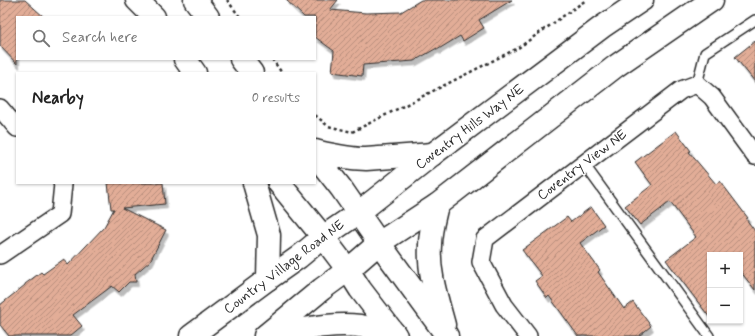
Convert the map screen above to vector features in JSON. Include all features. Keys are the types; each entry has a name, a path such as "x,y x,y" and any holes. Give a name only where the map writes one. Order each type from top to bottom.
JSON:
{"street":[{"path":"137,0 153,16"},
{"path":"195,0 207,16"},
{"name":"Coventry Hills Way NE","path":"358,212 602,27 642,0"},
{"path":"265,336 379,244 436,204 616,66 712,0"},
{"path":"186,60 195,72"},
{"path":"242,60 251,72"},
{"path":"697,84 712,98 755,156"},
{"name":"Coventry View NE","path":"528,336 504,305 481,262 485,239 681,90 697,84"},
{"path":"0,108 16,127"},
{"path":"316,150 355,159 433,154"},
{"path":"316,156 341,188 379,244 446,335"},
{"path":"0,255 60,214 63,184"},
{"path":"254,184 269,235 268,279"},
{"path":"280,184 323,237 348,270 360,289 395,334"},
{"path":"436,204 430,246 431,266 446,335"},
{"name":"Country Village Road NE","path":"190,336 358,212"},
{"path":"265,336 337,325 360,326 395,334"}],"lane":[{"path":"697,84 705,53 755,20"},
{"path":"584,164 709,336"}],"path":[{"path":"227,0 239,16"},
{"path":"316,116 328,126 352,132 518,48 586,0"},
{"path":"273,60 281,72"}],"building":[{"path":"0,0 25,0 43,16 16,16 17,64 0,46"},
{"path":"286,0 338,0 330,10 366,13 401,12 421,0 512,0 479,20 484,28 463,41 460,36 437,50 437,48 414,61 363,65 362,76 332,72 334,51 316,38 316,16 303,16"},
{"path":"755,41 755,82 735,57"},
{"path":"676,131 691,151 689,152 716,184 720,181 748,218 746,219 755,231 755,290 743,275 743,252 707,252 707,314 666,260 696,237 670,202 640,225 625,206 652,185 635,162"},
{"path":"108,184 163,184 165,204 122,208 166,230 150,261 135,274 136,282 129,282 119,292 112,286 73,315 82,326 70,336 9,336 0,325 0,305 41,272 43,274 64,259 68,265 104,227 114,209 111,209"},
{"path":"591,207 604,225 580,243 600,270 598,272 624,309 633,302 651,326 639,336 578,336 549,296 547,298 535,281 542,276 522,250 567,217 571,222"}]}
